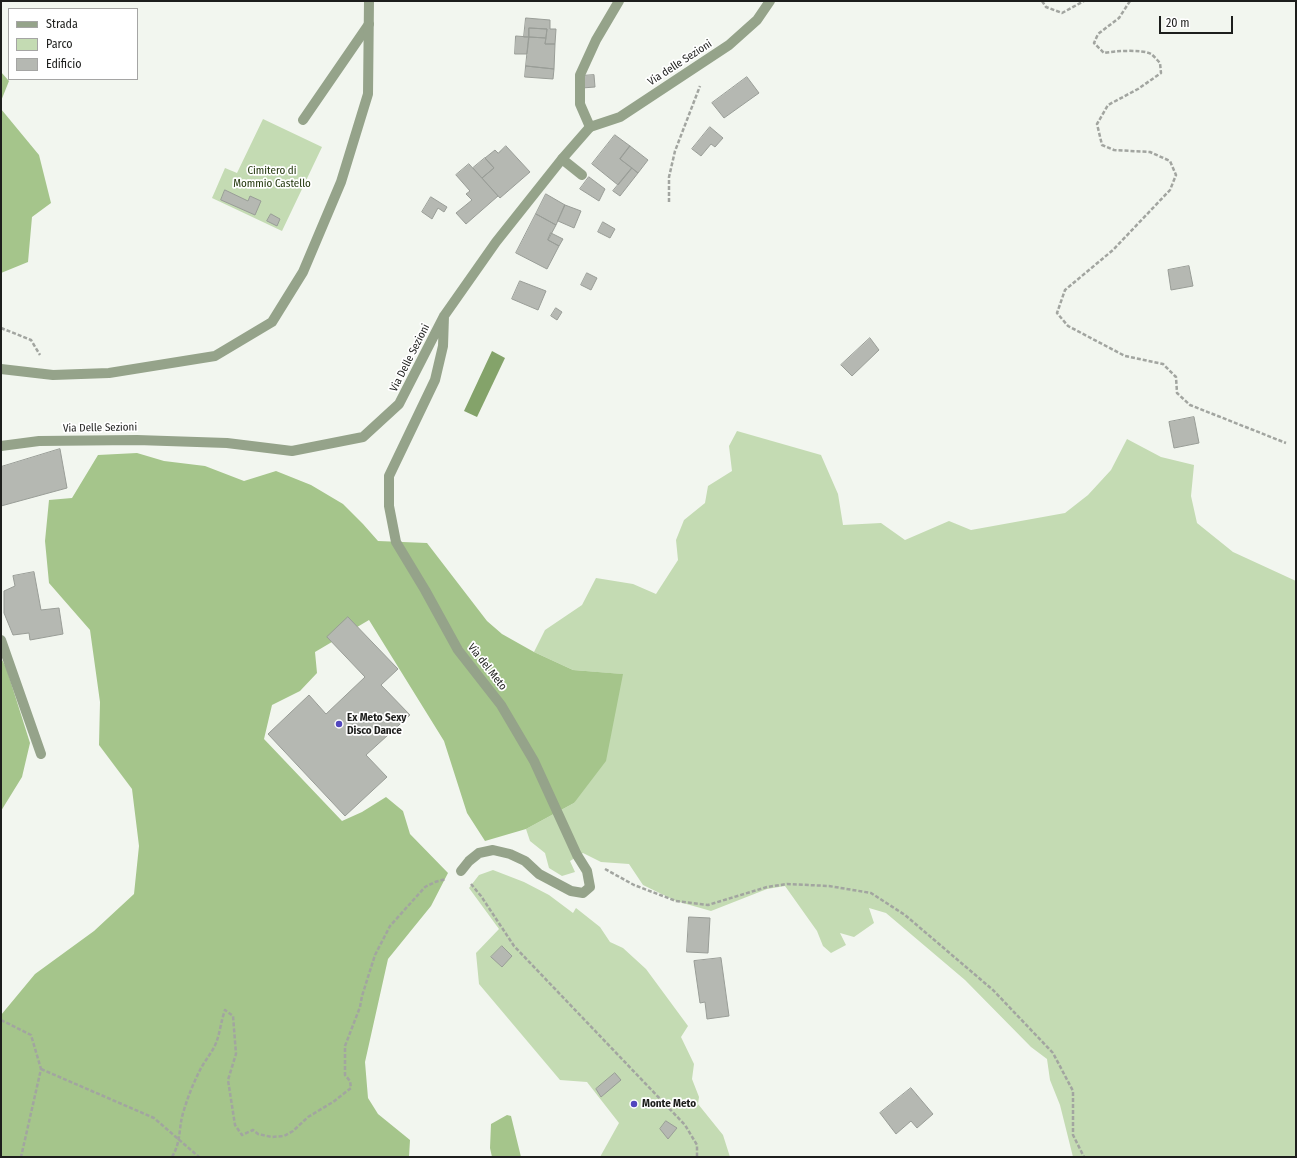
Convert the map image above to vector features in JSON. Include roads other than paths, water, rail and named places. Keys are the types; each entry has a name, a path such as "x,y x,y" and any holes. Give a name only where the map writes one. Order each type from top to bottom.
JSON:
{"street":[{"path":"1,369 53,376 109,373 215,356 272,322 303,272 341,182 368,94 369,1"},
{"path":"590,127 580,104 580,74 596,40 619,1"},
{"name":"Via delle Sezioni","path":"590,127 620,117 729,45 757,20 770,1"},
{"path":"303,120 369,24"},
{"name":"Via Delle Sezioni","path":"1,446 39,441 137,440 227,443 292,451 363,437 399,404 444,316 496,242 562,159 590,127"},
{"path":"562,159 582,175"},
{"name":"Via del Meto","path":"444,316 443,346 435,380 390,476 389,506 396,542 425,590 458,650 502,705 534,761 577,856 587,871 590,887 583,893 571,891 539,874 525,861 510,854 493,850 478,853 461,871"},
{"path":"1,640 42,754"}],"place":[{"name":"Ex Meto Sexy Disco Dance","path":"339,724"},
{"name":"Monte Meto","path":"634,1104"}],"park label":[{"name":"Cimitero di Mommio Castello","path":"272,177"}]}
